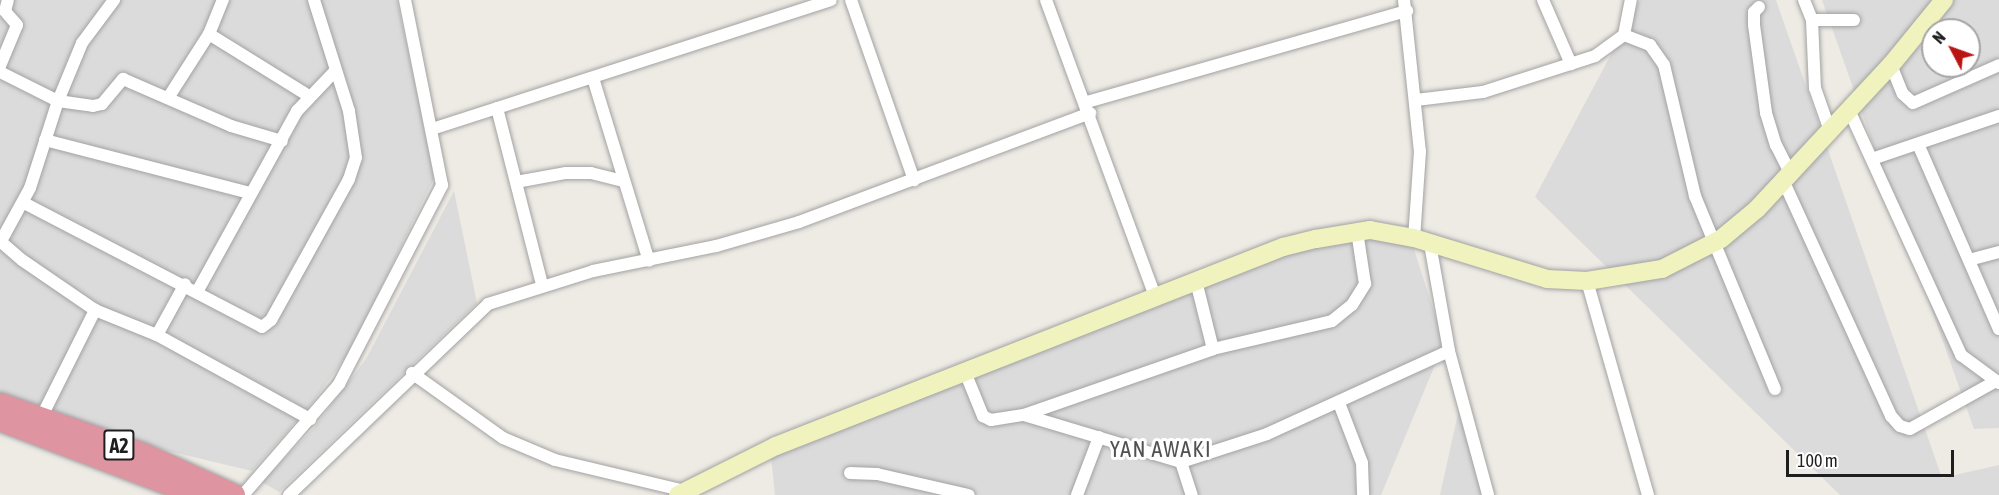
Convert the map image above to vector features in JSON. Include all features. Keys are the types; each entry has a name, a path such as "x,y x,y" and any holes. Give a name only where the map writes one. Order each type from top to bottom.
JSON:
{"highway":[{"name":"A2","path":"0,404 42,416 142,454 234,495"},
{"name":"A2","path":"0,420 176,490 197,495"}],"street":[{"path":"0,66 17,25 5,11 8,0"},
{"path":"114,0 82,43 58,100 24,203 0,241 22,260 95,310 157,335 310,419"},
{"path":"168,98 209,34 223,0"},
{"path":"24,203 185,284 255,326 262,327 271,320 349,178 356,158 356,140 314,0"},
{"path":"243,495 264,467 310,419 354,361 442,185 405,0"},
{"path":"432,129 831,0"},
{"path":"851,0 914,180"},
{"path":"1046,0 1089,107 1155,297"},
{"path":"1543,0 1570,64"},
{"path":"1416,100 1483,92 1595,56 1624,35 1631,0"},
{"path":"1804,0 1812,20 1815,88 1829,128"},
{"path":"412,373 502,438 555,460 686,493 740,461 1283,247 1357,231 1422,241 1515,273 1587,281 1662,269 1715,243 1750,215 1829,128 1891,65 1944,0"},
{"path":"289,495 412,373 483,307 542,285 649,261 799,222 914,180 1089,107 1405,5 1416,100 1422,241 1488,495"},
{"path":"1759,7 1754,12 1754,25 1770,130 1787,176 1891,416 1900,426 1910,429 1998,382 1961,355 1848,108"},
{"path":"1812,20 1854,20"},
{"path":"209,34 309,96"},
{"path":"1624,35 1650,45 1664,65 1695,196 1775,389"},
{"path":"1891,65 1903,94 1913,103 1999,65"},
{"path":"0,72 58,100 102,104 123,79 231,126 282,141"},
{"path":"197,292 250,193 309,96 334,72"},
{"path":"593,78 649,261"},
{"path":"497,108 542,285"},
{"path":"1872,159 1999,116"},
{"path":"45,141 250,193"},
{"path":"1917,144 1999,329"},
{"path":"516,182 566,173 591,173 624,181"},
{"path":"964,372 985,418 1024,415 1213,349 1340,316 1365,284 1357,231"},
{"path":"1969,260 1999,252"},
{"path":"1196,281 1213,349"},
{"path":"1587,281 1648,495"},
{"path":"157,335 185,284"},
{"path":"42,416 95,310"},
{"path":"1024,415 1181,462 1248,441 1339,403 1449,351"},
{"path":"1339,403 1362,464 1364,495"},
{"path":"1077,495 1099,437"},
{"path":"1181,462 1192,495"},
{"path":"850,472 877,474 969,495"}],"shaded area":[{"path":"0,0 397,0 435,176 351,350 312,403 252,471 93,433 0,398"},
{"path":"1640,0 1776,0 1942,478 1999,465 1999,495 1840,495 1535,197"},
{"path":"1822,0 1999,0 1999,428 1974,429"},
{"path":"454,191 477,303 279,492 262,482 314,428 366,359"},
{"path":"1399,233 1413,246 1444,343 1381,495 775,495 771,457 1321,238"},
{"path":"1459,409 1485,495 1440,495"}],"district":[{"name":"YAN AWAKI","path":"1161,450"}]}
